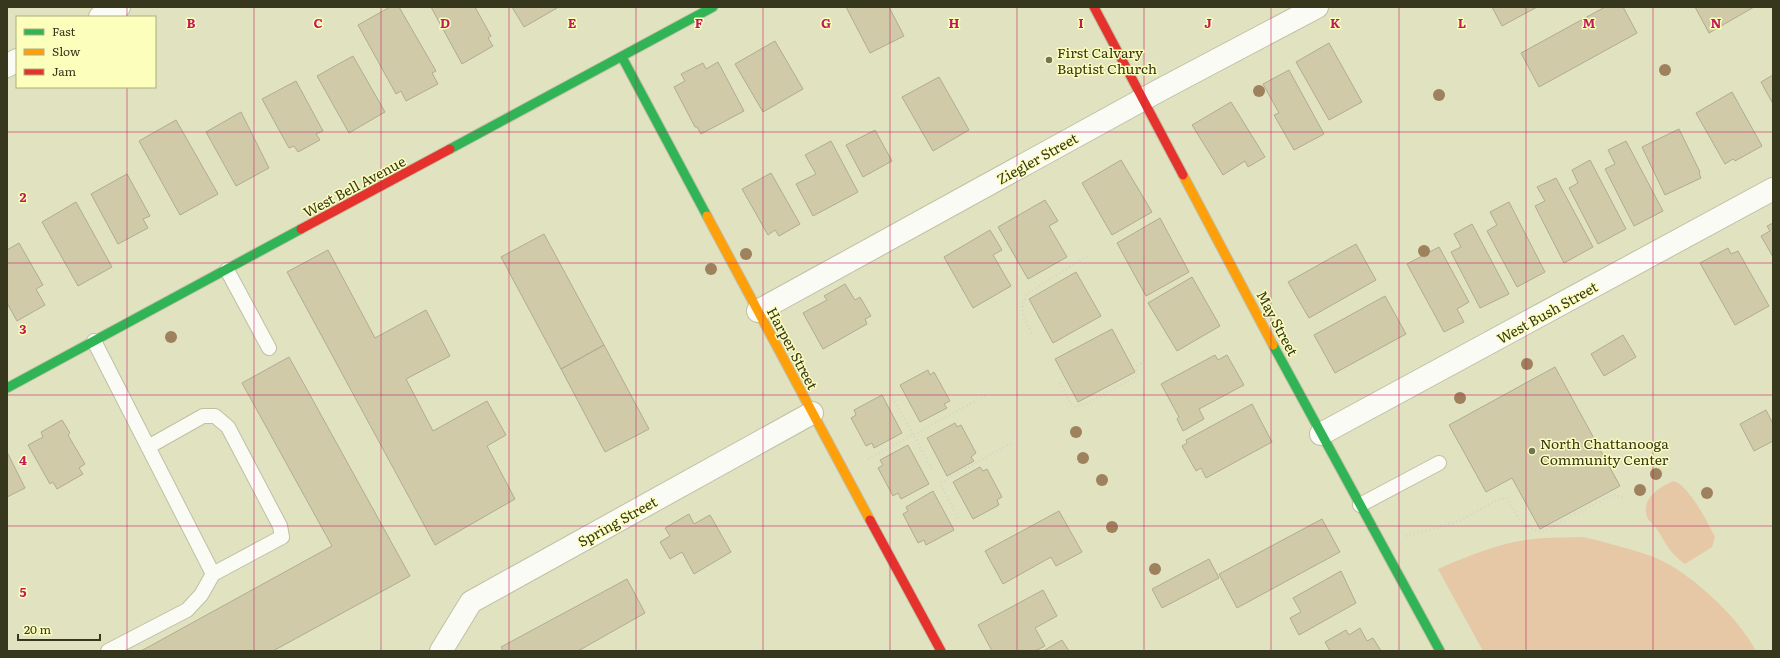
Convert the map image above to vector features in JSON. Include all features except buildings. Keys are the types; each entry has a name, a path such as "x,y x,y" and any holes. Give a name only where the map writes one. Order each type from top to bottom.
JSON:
{"street":[{"path":"102,16 119,7"},
{"name":"West Bell Avenue","path":"7,388 713,7"},
{"name":"May Street","path":"1094,7 1321,434 1440,651"},
{"name":"Ziegler Street","path":"758,311 1144,99 1317,7"},
{"name":"Harper Street","path":"622,57 941,651"},
{"path":"7,66 16,61"},
{"name":"West Bush Street","path":"1321,434 1773,189"},
{"name":"Spring Street","path":"441,651 472,602 812,413"}],"lane":[{"path":"227,270 269,348"},
{"path":"94,341 213,574"},
{"path":"108,651 187,610 201,595 213,574 282,537 280,526 228,427 215,416 204,416 148,447"},
{"path":"1360,505 1439,463"}],"path":[{"path":"1032,333 1023,318 1022,302 1028,293 1089,255"},
{"path":"1060,383 1071,404 1076,407 1086,404 1138,376 1137,366 1145,361"},
{"path":"862,462 985,396"},
{"path":"893,398 933,471"},
{"path":"958,518 940,483 1011,443"},
{"path":"1402,537 1459,520 1480,511 1500,498 1506,498 1523,523 1536,531 1542,532 1606,498 1615,495 1624,498"}],"shaded area":[{"path":"1674,481 1680,484 1692,497 1715,537 1712,547 1685,564 1669,549 1657,529 1648,519 1646,512 1648,500 1652,495 1662,487"},
{"path":"1583,537 1656,558 1684,574 1699,585 1726,611 1748,638 1756,651 1483,651 1438,569 1482,551 1519,541 1546,538"}],"traffic: fast":[{"path":"450,149 713,7"},
{"path":"622,57 707,216"},
{"path":"7,388 301,229"},
{"path":"1273,345 1440,651"}],"traffic: slow":[{"path":"1183,175 1273,345"},
{"path":"707,216 870,520"}],"traffic: jam":[{"path":"1094,7 1183,175"},
{"path":"301,229 450,149"},
{"path":"870,520 941,651"}],"place":[{"name":"First Calvary Baptist Church","path":"1049,60"},
{"name":"North Chattanooga Community Center","path":"1532,451"}]}
